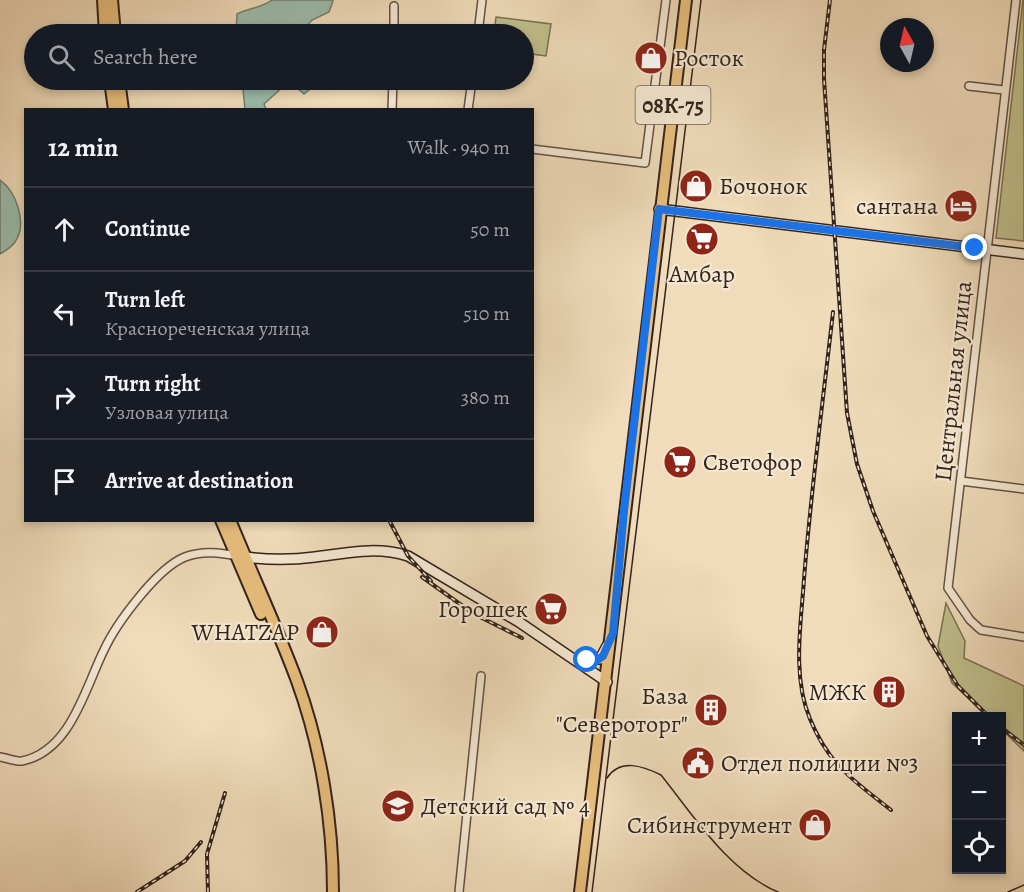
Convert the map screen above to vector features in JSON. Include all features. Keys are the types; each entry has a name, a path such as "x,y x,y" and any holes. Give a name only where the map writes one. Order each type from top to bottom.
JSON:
{"main road":[{"path":"103,0 104,24"},
{"path":"112,0 114,24"},
{"name":"08К-75","path":"580,892 613,633 624,511 686,0"},
{"path":"111,90 114,108"},
{"path":"120,90 123,108"},
{"path":"221,522 240,556 297,682 307,716 328,820 333,892"},
{"path":"231,522 240,556"}],"street":[{"path":"479,24 482,0"},
{"path":"534,149 645,163 666,0"},
{"name":"Центральная улица","path":"1016,0 948,588 970,620 981,630 1024,637"},
{"path":"394,6 394,24"},
{"path":"969,87 1004,90"},
{"path":"392,108 393,90"},
{"path":"468,108 471,90"},
{"path":"659,209 1024,254"},
{"path":"961,481 1024,489"},
{"path":"0,757 20,761 38,755 57,740 78,712 105,648 138,600 170,566 183,558 205,553 278,560 364,549 392,551 421,562 607,682"},
{"path":"573,658 592,661 600,659 613,633"},
{"path":"462,892 481,675"}],"shaded area":[{"path":"272,0 333,1 329,12 308,24 236,24 237,14"},
{"path":"1024,0 1024,241 996,238"},
{"path":"496,17 551,24 546,56 534,54 534,24 495,24"},
{"path":"243,90 280,90 264,104 266,108 245,108"},
{"path":"0,180 15,200 20,226 19,235 14,244 0,254"},
{"path":"946,603 965,641 964,658 1024,686 1024,751 1006,734 1006,712 983,712 952,683 938,646"}],"tram line":[{"path":"592,892 701,0"},
{"path":"607,778 612,772 625,766 639,767 661,775 728,857 760,883 778,892"},
{"path":"1008,892 1024,885"}],"railway":[{"path":"830,0 824,50 824,79 847,413 857,464 873,511 927,636 958,686 984,712"},
{"path":"833,312 807,546 799,668 804,702 817,735 825,748 843,770 891,810"},
{"path":"390,522 408,556 431,581"},
{"path":"422,577 474,614 522,638"},
{"path":"1006,731 1024,745"},
{"path":"208,892 207,854 225,793"},
{"path":"137,892 185,861 201,842"}],"place":[{"name":"Росток","path":"651,58"},
{"name":"Бочонок","path":"696,186"},
{"name":"сантана","path":"961,206"},
{"name":"Амбар","path":"702,239"},
{"name":"Светофор","path":"680,462"},
{"name":"Горошек","path":"551,609"},
{"name":"WHATZAP","path":"322,632"},
{"name":"МЖК","path":"889,692"},
{"name":"База \"Североторг\"","path":"711,710"},
{"name":"Отдел полиции №3","path":"698,763"},
{"name":"Детский сад № 4","path":"398,806"},
{"name":"Сибинструмент","path":"815,825"}],"route":[{"path":"587,660 596,661 603,656 613,633 624,511 659,209 975,248"}]}
